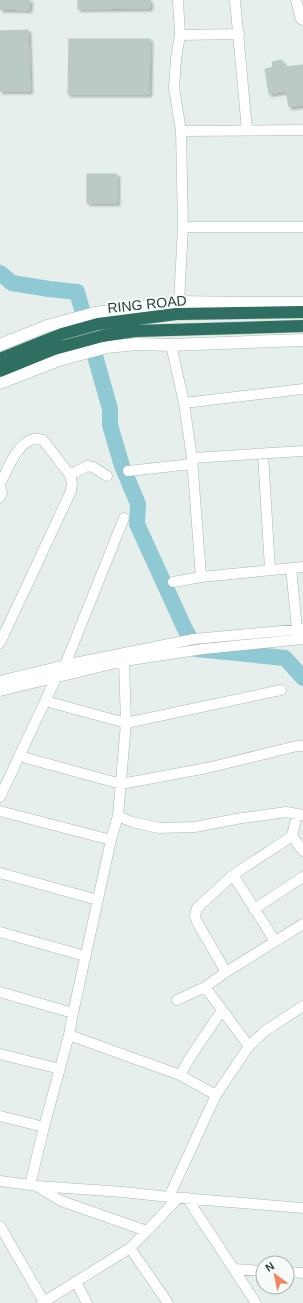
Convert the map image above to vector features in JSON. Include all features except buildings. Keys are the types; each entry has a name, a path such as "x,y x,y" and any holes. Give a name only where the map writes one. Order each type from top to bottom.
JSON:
{"highway":[{"name":"RING ROAD","path":"0,359 100,330 176,314 303,312"},
{"name":"RING ROAD","path":"100,330 135,331 303,326"},
{"name":"RING ROAD","path":"0,371 54,349 64,340"}],"street":[{"path":"178,0 180,35 176,59 174,88 181,131 183,227 179,302"},
{"path":"235,0 247,130"},
{"path":"296,0 301,20 303,20"},
{"path":"180,35 239,34"},
{"path":"181,131 303,130"},
{"path":"183,227 303,226"},
{"path":"0,345 64,340 100,330 179,302 303,303"},
{"path":"100,330 136,344 171,345 303,340"},
{"path":"0,383 59,360 64,340"},
{"path":"171,345 184,403 192,461 202,577"},
{"path":"184,403 303,389"},
{"path":"0,497 2,493 0,486 20,447 26,442 35,438 43,440 70,475 72,483 71,492 0,643"},
{"path":"128,471 192,461 303,451"},
{"path":"264,454 270,569"},
{"path":"70,475 86,466 93,467 107,476"},
{"path":"67,675 65,665 124,518"},
{"path":"172,582 270,569 303,567"},
{"path":"0,681 65,665 194,639 300,629 291,568"},
{"path":"0,692 124,661 203,649 303,639"},
{"path":"34,1186 44,1127 69,1035 85,956 111,840 118,816 126,724 124,661"},
{"path":"0,798 56,678"},
{"path":"45,701 126,724 281,690"},
{"path":"19,756 121,784 207,768 297,746 303,746"},
{"path":"0,811 111,840"},
{"path":"118,816 132,822 158,828 195,828 236,819 286,812 300,814 292,836 233,875 197,908 195,916 197,922 226,972"},
{"path":"292,836 303,851"},
{"path":"0,872 98,900"},
{"path":"233,875 275,941"},
{"path":"254,909 303,877"},
{"path":"177,1000 205,987 226,972 303,924"},
{"path":"0,932 85,956"},
{"path":"205,987 249,1046"},
{"path":"0,992 73,1013"},
{"path":"0,1226 43,1302 130,1248 178,1198 216,1094 249,1046 265,1031 303,1006"},
{"path":"180,1075 222,1010"},
{"path":"69,1035 180,1075 216,1094"},
{"path":"0,1054 60,1070"},
{"path":"0,1116 44,1127"},
{"path":"0,1181 34,1186 123,1192 303,1208"},
{"path":"34,1186 61,1201 147,1231"},
{"path":"178,1198 234,1269 256,1303"},
{"path":"130,1248 168,1303"},
{"path":"234,1269 255,1270"},
{"path":"76,1282 87,1303"}],"waterway":[{"path":"0,273 12,283 77,292 110,409 110,425 122,466 138,504 137,524 184,627 196,649 285,658 303,678"}]}
